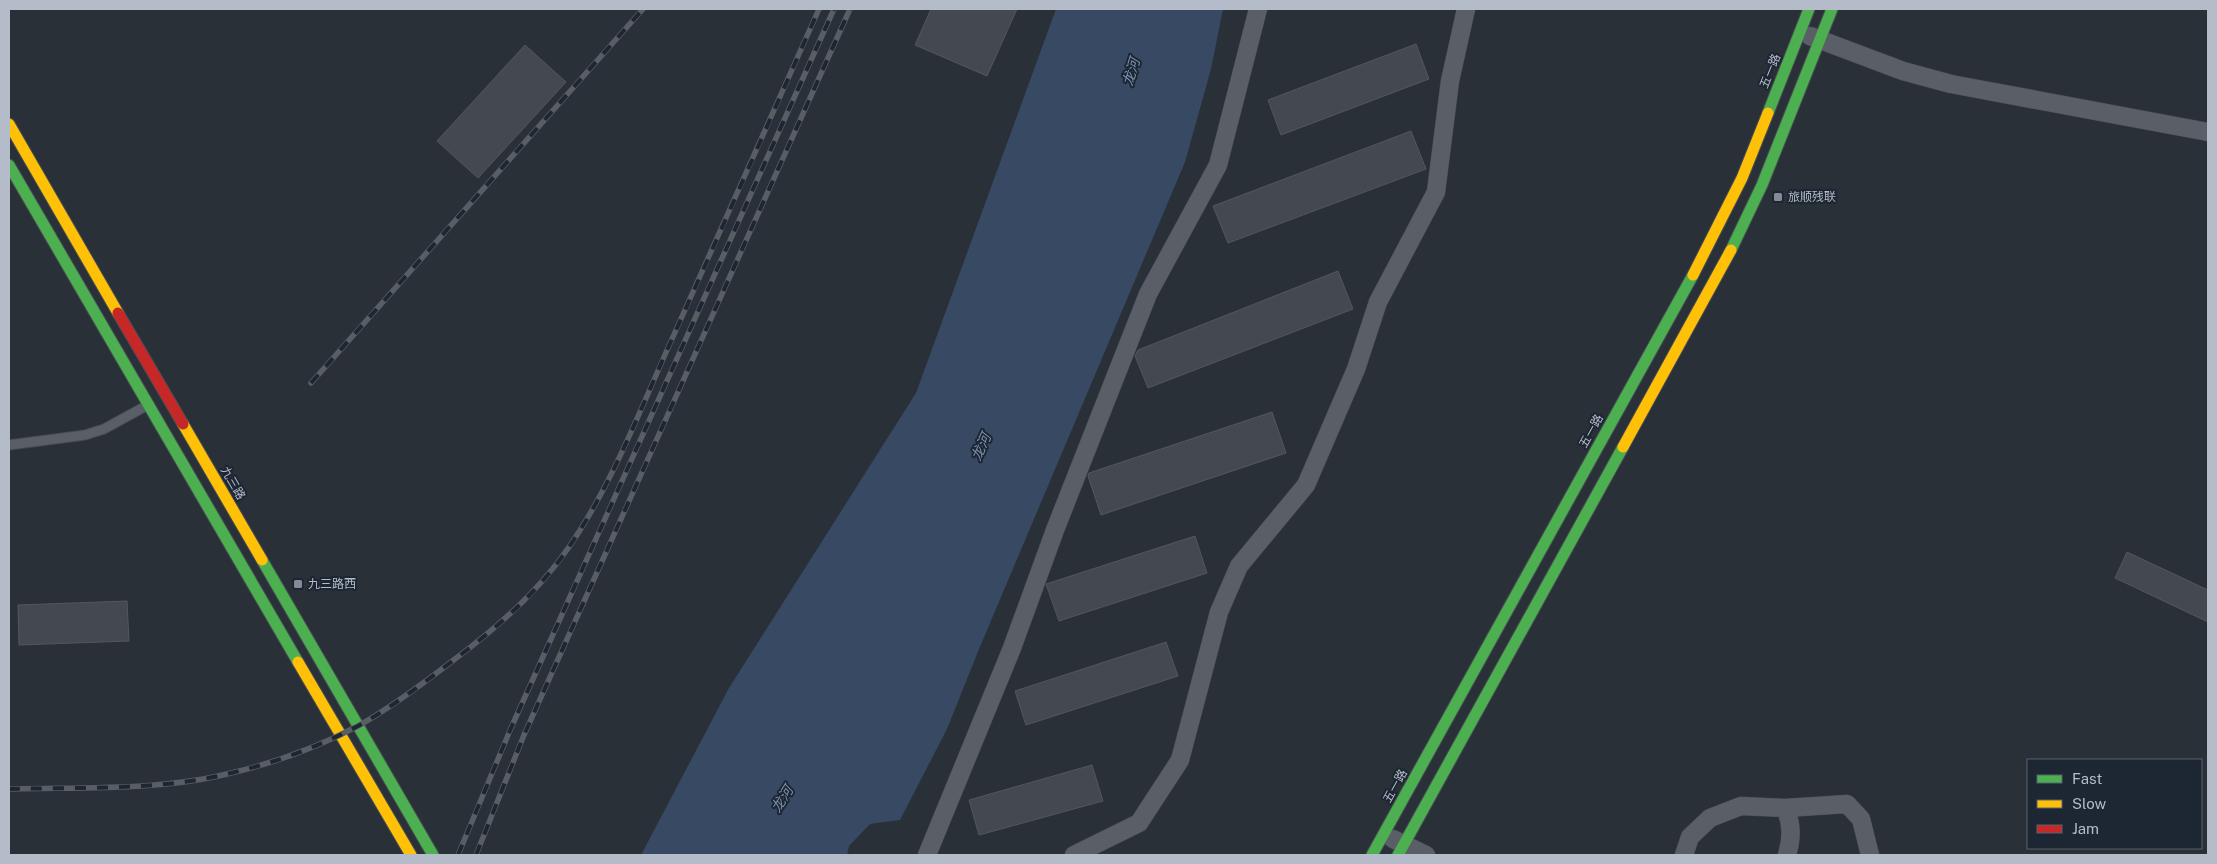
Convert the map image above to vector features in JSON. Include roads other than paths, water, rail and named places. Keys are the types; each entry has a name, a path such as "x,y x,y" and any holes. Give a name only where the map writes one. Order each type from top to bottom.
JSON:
{"main road":[{"name":"五一路","path":"1372,855 1701,260 1742,178 1809,9"},
{"path":"1401,850 1725,263 1762,185 1832,9"},
{"name":"九三路","path":"9,124 157,400 410,855"},
{"name":"九三路","path":"9,165 157,400 433,855"}],"street":[{"path":"926,855 1008,657 1055,530 1148,294 1218,165 1258,9"},
{"path":"1074,855 1140,823 1180,760 1219,612 1239,566 1306,485 1356,369 1378,302 1436,192 1450,81 1466,9"},
{"path":"1800,32 1903,71 1951,84 2208,132"},
{"path":"1684,855 1690,837 1710,818 1741,806 1785,808 1846,804 1861,819 1870,855"},
{"path":"1785,808 1790,819 1790,844 1786,855"},
{"path":"1384,835 1401,850 1426,855"}],"lane":[{"path":"9,445 85,435 104,429 157,400"}],"water":[{"name":"龙河","path":"1056,9 1223,9 1211,69 1185,162 947,729 900,820 870,824 849,846 847,855 641,855 729,688 916,393"}],"railway":[{"path":"311,383 643,9"},
{"path":"9,789 121,787 177,783 231,773 296,754 371,719 420,686 502,622 531,594 569,547 611,475 819,9"},
{"path":"458,855 511,728 834,9"},
{"path":"476,855 524,735 850,9"}],"place":[{"name":"旅顺残联","path":"1778,197"},
{"name":"九三路西","path":"298,584"}]}
